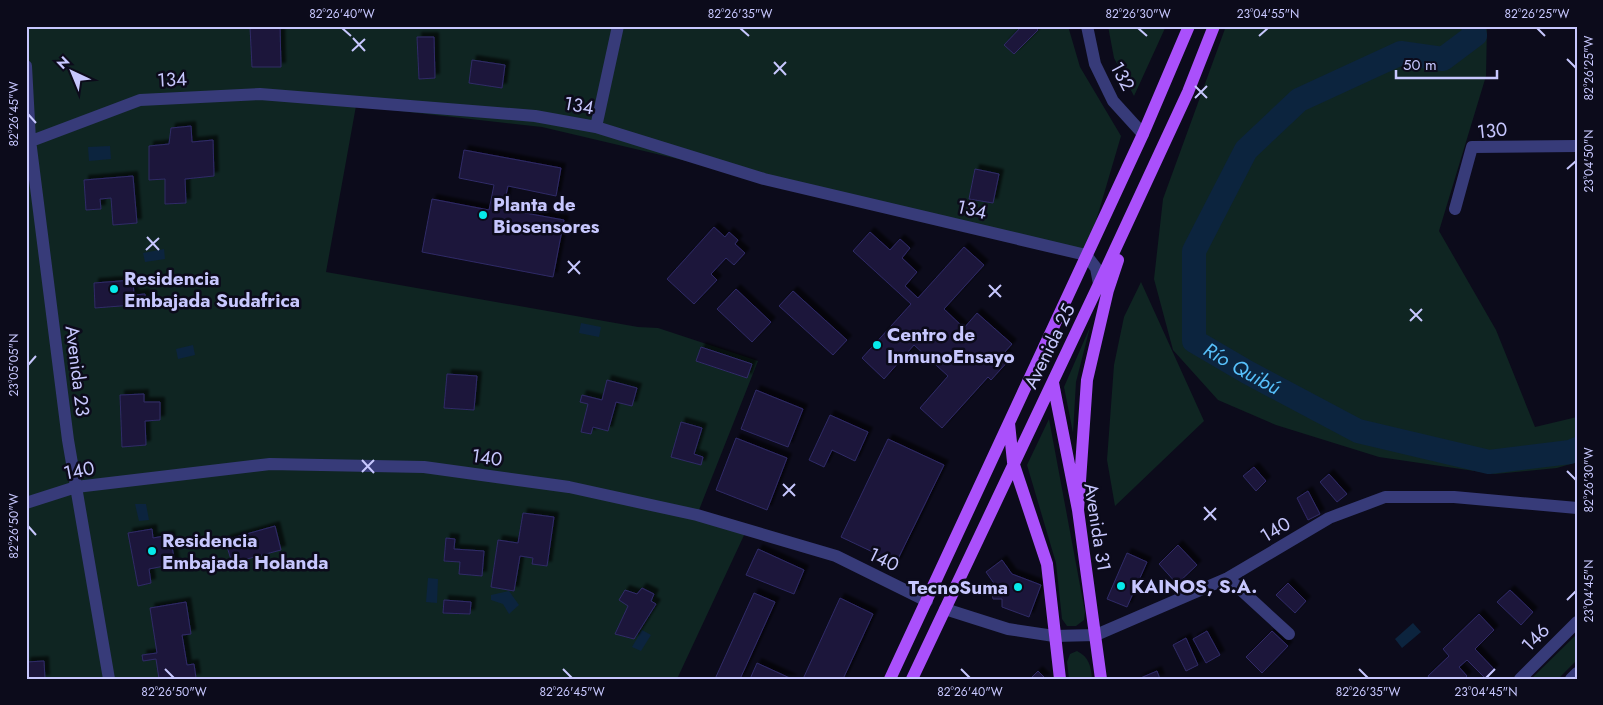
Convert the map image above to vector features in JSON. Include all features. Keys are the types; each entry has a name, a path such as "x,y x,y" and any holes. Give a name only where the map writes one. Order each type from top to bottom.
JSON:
{"main road":[{"name":"Avenida 25","path":"890,679 1143,134 1189,26"},
{"name":"Avenida 25","path":"912,679 1013,462 1053,383 1188,92 1214,26"},
{"path":"1078,510 1087,380 1108,290 1143,189"},
{"name":"Avenida 31","path":"1053,383 1078,510 1101,679"},
{"path":"1009,423 1013,462 1047,564 1060,679"}],"street":[{"path":"596,127 618,26"},
{"name":"132","path":"1087,26 1095,64 1113,101 1143,134"},
{"name":"Avenida 23","path":"26,66 28,141 68,440 109,679"},
{"name":"134","path":"28,141 140,100 260,94 534,116 596,127 764,179 1086,255"},
{"name":"130","path":"1455,209 1472,147 1577,146"},
{"path":"1086,255 1096,268 1099,284"},
{"name":"140","path":"26,503 76,488 270,464 424,467 550,484 697,515 836,556 927,601"},
{"name":"140","path":"945,609 1008,629 1054,636 1096,635 1228,578 1329,518 1385,497 1454,497 1577,508"},
{"path":"1228,578 1288,634"},
{"name":"146","path":"1520,679 1577,622"},
{"path":"1571,679 1577,673"}],"green space":[{"path":"26,26 1068,26 1080,67 1121,136 1086,255 542,127 356,106 326,272 638,327 658,328 758,361 697,515 746,531 677,679 26,679"},
{"path":"1108,26 1166,26 1134,96 1114,58"},
{"path":"1226,26 1487,26 1486,76 1439,231 1496,330 1535,427 1577,417 1577,462 1557,468 1495,474 1379,457 1276,425 1218,400 1173,350 1154,279 1163,199"},
{"path":"1141,282 1204,421 1115,506 1107,460 1114,365 1124,317"},
{"path":"1090,327 1076,382 1073,433 1064,387"},
{"path":"1049,419 1085,612 1084,620 1076,626 1067,626 1062,619 1056,563 1027,465"},
{"path":"1577,634 1577,660 1558,679 1531,679"},
{"path":"1077,651 1089,662 1092,679 1069,679 1067,662 1070,654"}],"water":[{"path":"110,146 111,159 89,161 88,147"},
{"path":"164,249 165,259 145,262 143,253"},
{"path":"581,323 601,327 599,337 579,333"},
{"path":"193,345 195,355 178,359 176,349"},
{"path":"135,504 146,504 149,520 139,521"},
{"path":"428,578 438,579 437,603 426,602"},
{"path":"509,591 519,605 509,614 503,604 491,600 491,595"},
{"path":"1413,623 1421,632 1402,648 1395,639"},
{"path":"642,630 651,635 641,651 632,647"}],"building":[{"path":"280,26 281,67 252,67 250,27"},
{"path":"1022,26 1034,26 1038,30 1014,54 1004,45"},
{"path":"417,37 434,37 435,78 419,79"},
{"path":"472,60 505,65 502,88 469,83"},
{"path":"191,126 192,142 213,140 214,176 185,179 186,203 165,204 165,179 149,180 149,146 169,144 171,128"},
{"name":"Planta de Biosensores","path":"464,150 561,168 556,196 508,186 503,209 564,220 553,277 422,252 432,199 489,210 494,185 459,178"},
{"path":"975,169 999,174 993,203 969,199"},
{"path":"133,176 137,223 113,225 111,198 100,199 101,209 86,210 84,180"},
{"path":"714,227 725,237 729,232 738,240 735,244 745,253 734,265 726,258 711,274 717,280 694,304 667,279"},
{"name":"Centro de InmunoEnsayo","path":"870,232 890,250 900,239 910,248 902,258 917,272 905,286 918,298 964,247 984,265 944,309 964,328 977,313 1012,344 1004,353 1010,359 991,380 988,377 942,428 920,408 948,376 914,345 884,379 862,358 911,304 853,251"},
{"name":"Residencia Embajada Sudafrica","path":"133,280 134,295 145,294 146,304 95,308 94,283"},
{"path":"736,289 771,322 752,342 717,309"},
{"path":"793,291 847,340 833,355 779,306"},
{"path":"701,347 752,364 747,378 696,361"},
{"path":"447,374 477,376 474,410 444,408"},
{"path":"607,380 637,388 632,406 616,402 608,431 593,427 591,434 581,432 588,404 580,402 582,395 602,400"},
{"path":"756,390 803,409 788,447 741,429"},
{"path":"144,394 144,402 160,402 160,420 145,421 146,445 122,447 120,395"},
{"path":"830,415 868,432 855,461 832,450 824,467 809,460"},
{"path":"681,422 702,428 694,454 703,457 701,465 671,457"},
{"path":"736,438 787,458 767,510 716,490"},
{"path":"888,439 944,465 896,563 841,537"},
{"path":"1254,467 1266,481 1256,491 1243,476"},
{"path":"1329,474 1347,494 1337,502 1320,482"},
{"path":"1308,491 1320,514 1308,520 1297,498"},
{"path":"523,513 554,517 547,566 532,564 533,558 520,556 514,591 491,587 498,540 518,543"},
{"path":"275,526 281,550 232,563 225,540"},
{"name":"Residencia Embajada Holanda","path":"152,529 153,538 170,535 175,564 149,569 151,583 138,586 128,533"},
{"path":"446,538 455,539 454,549 484,551 482,576 459,574 460,562 444,561"},
{"path":"1178,545 1197,565 1177,584 1159,564"},
{"path":"758,549 804,570 794,594 746,575"},
{"path":"1127,553 1147,562 1127,607 1107,599"},
{"name":"TecnoSuma","path":"1002,560 1012,574 1041,585 1029,617 1002,607 1002,599 993,599 992,593 998,589 986,572"},
{"path":"1288,583 1306,601 1295,613 1276,595"},
{"path":"642,588 654,594 651,601 656,604 634,639 615,634 628,606 619,600 625,590 637,594"},
{"path":"1510,590 1533,612 1521,625 1497,602"},
{"path":"754,593 775,602 740,679 715,679"},
{"path":"840,598 873,614 843,679 803,679"},
{"path":"444,600 471,602 470,614 443,613"},
{"path":"186,602 191,634 182,635 187,665 194,664 196,678 159,679 156,659 143,661 142,655 157,653 150,608"},
{"path":"1479,614 1494,630 1475,649 1494,669 1485,678 1467,660 1459,667 1467,676 1464,679 1430,679 1428,676 1449,656 1443,649"},
{"path":"1207,631 1220,655 1206,663 1193,639"},
{"path":"1272,631 1288,646 1262,673 1246,657"},
{"path":"1186,638 1198,665 1186,671 1173,645"},
{"path":"44,661 45,679 26,679 26,662"},
{"path":"757,663 792,679 750,679"},
{"path":"1038,671 1046,679 1030,679"},
{"path":"1157,671 1160,679 1138,679"}],"waterway":[{"name":"Río Quibú","path":"1473,26 1475,35 1443,59 1401,53 1299,100 1246,150 1194,251 1194,341 1247,372 1358,431 1489,462 1570,452 1577,449"}],"place":[{"name":"Planta de Biosensores","path":"483,215"},
{"name":"Residencia Embajada Sudafrica","path":"114,289"},
{"name":"Centro de InmunoEnsayo","path":"877,345"},
{"name":"Residencia Embajada Holanda","path":"152,551"},
{"name":"KAINOS, S.A.","path":"1121,586"},
{"name":"TecnoSuma","path":"1018,587"}]}
